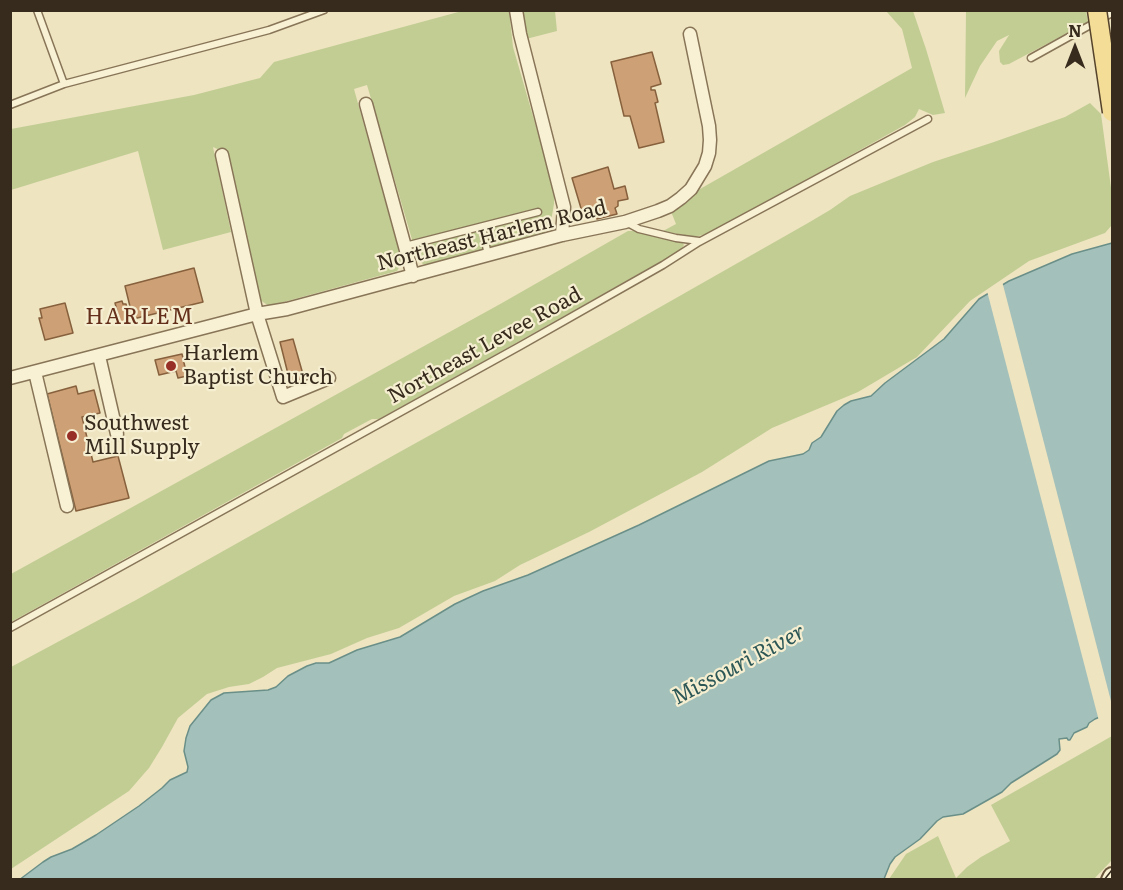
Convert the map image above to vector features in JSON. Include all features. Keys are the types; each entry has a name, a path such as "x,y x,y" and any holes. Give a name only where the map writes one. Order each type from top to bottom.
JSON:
{"main road":[{"path":"1097,10 1113,112"}],"street":[{"path":"516,10 564,207 562,235"},
{"name":"Northeast Harlem Road","path":"10,378 257,314 287,309 562,235 625,222 658,211 681,198 691,189 705,166 709,153 709,126 690,34"},
{"path":"366,104 413,276"},
{"path":"222,155 257,314 282,397 329,378"},
{"path":"99,356 117,435"},
{"path":"35,372 68,506"}],"lane":[{"path":"37,10 64,84"},
{"path":"10,105 64,84 269,30 324,10"},
{"path":"1031,58 1113,13"},
{"name":"Northeast Levee Road","path":"10,628 510,352 699,242 928,119"},
{"path":"405,246 538,213"},
{"path":"625,222 639,229 699,242"},
{"path":"482,227 488,255"}],"green space":[{"path":"509,10 513,47 554,189 551,221 546,231 540,236 430,265 418,260 367,85 354,89 402,262 397,271 269,306 260,300 226,153 213,147 231,232 163,250 138,151 11,190 11,129 194,95 260,78 274,62 462,11"},
{"path":"520,11 555,11 557,31 526,39"},
{"path":"886,11 913,11 945,113 933,115 919,109 915,117 905,125 710,233 695,237 663,231 676,224 670,209 693,193 912,68 902,29"},
{"path":"966,11 1086,11 1088,22 1009,64 1003,65 1000,62 999,51 1009,35 997,41 980,66 965,98"},
{"path":"1090,103 1101,114 1112,195 1112,225 1105,233 1029,261 970,301 917,357 858,392 772,428 702,472 589,532 520,565 495,581 454,596 399,628 367,638 331,654 277,668 249,684 207,694 178,718 149,768 129,791 11,869 11,667 136,600 618,331 808,223 850,196 933,162 1065,117"},
{"path":"628,231 682,242 684,245 681,250 484,361 379,419 372,419 344,434 342,438 11,622 11,574"},
{"path":"1112,736 1112,860 1094,879 889,879 906,854 938,836 956,878 981,857 1010,841 991,805"}],"water":[{"name":"Missouri River","path":"1112,243 1112,712 1095,719 1087,727 1074,733 1070,740 1059,739 1060,750 1057,754 1011,783 1002,792 963,814 943,817 937,821 920,839 895,857 884,879 19,880 51,857 72,849 96,835 139,806 170,780 187,772 184,751 190,726 211,700 224,693 268,690 307,666 329,663 357,650 400,637 455,604 528,575 639,525 769,461 803,454 809,450 812,443 821,437 837,411 851,401 871,396 944,339 979,299 1009,281 1072,254"}],"pier":[{"path":"1002,281 1112,705 1112,715 1099,721 987,291"}],"building":[{"path":"652,52 661,84 651,87 651,90 655,90 658,102 655,103 664,142 639,148 630,116 624,116 611,62"},
{"path":"608,167 614,189 625,186 628,199 618,201 618,206 615,208 617,214 597,219 595,213 583,215 572,178"},
{"path":"194,268 203,302 133,319 125,286"},
{"path":"122,301 126,304 130,321 120,323 115,303"},
{"path":"65,303 73,333 45,340 39,318 42,318 40,309"},
{"path":"293,339 304,378 290,382 280,342"},
{"name":"Harlem Baptist Church","path":"182,354 187,376 178,378 176,371 159,375 155,360"},
{"name":"Southwest Mill Supply","path":"76,386 78,394 94,390 100,413 82,417 93,462 118,456 129,498 76,511 47,394"}],"tram line":[{"path":"1104,880 1112,870"}],"place":[{"name":"Harlem Baptist Church","path":"171,366"},
{"name":"Southwest Mill Supply","path":"72,436"}],"district":[{"name":"HARLEM","path":"140,318"}]}
